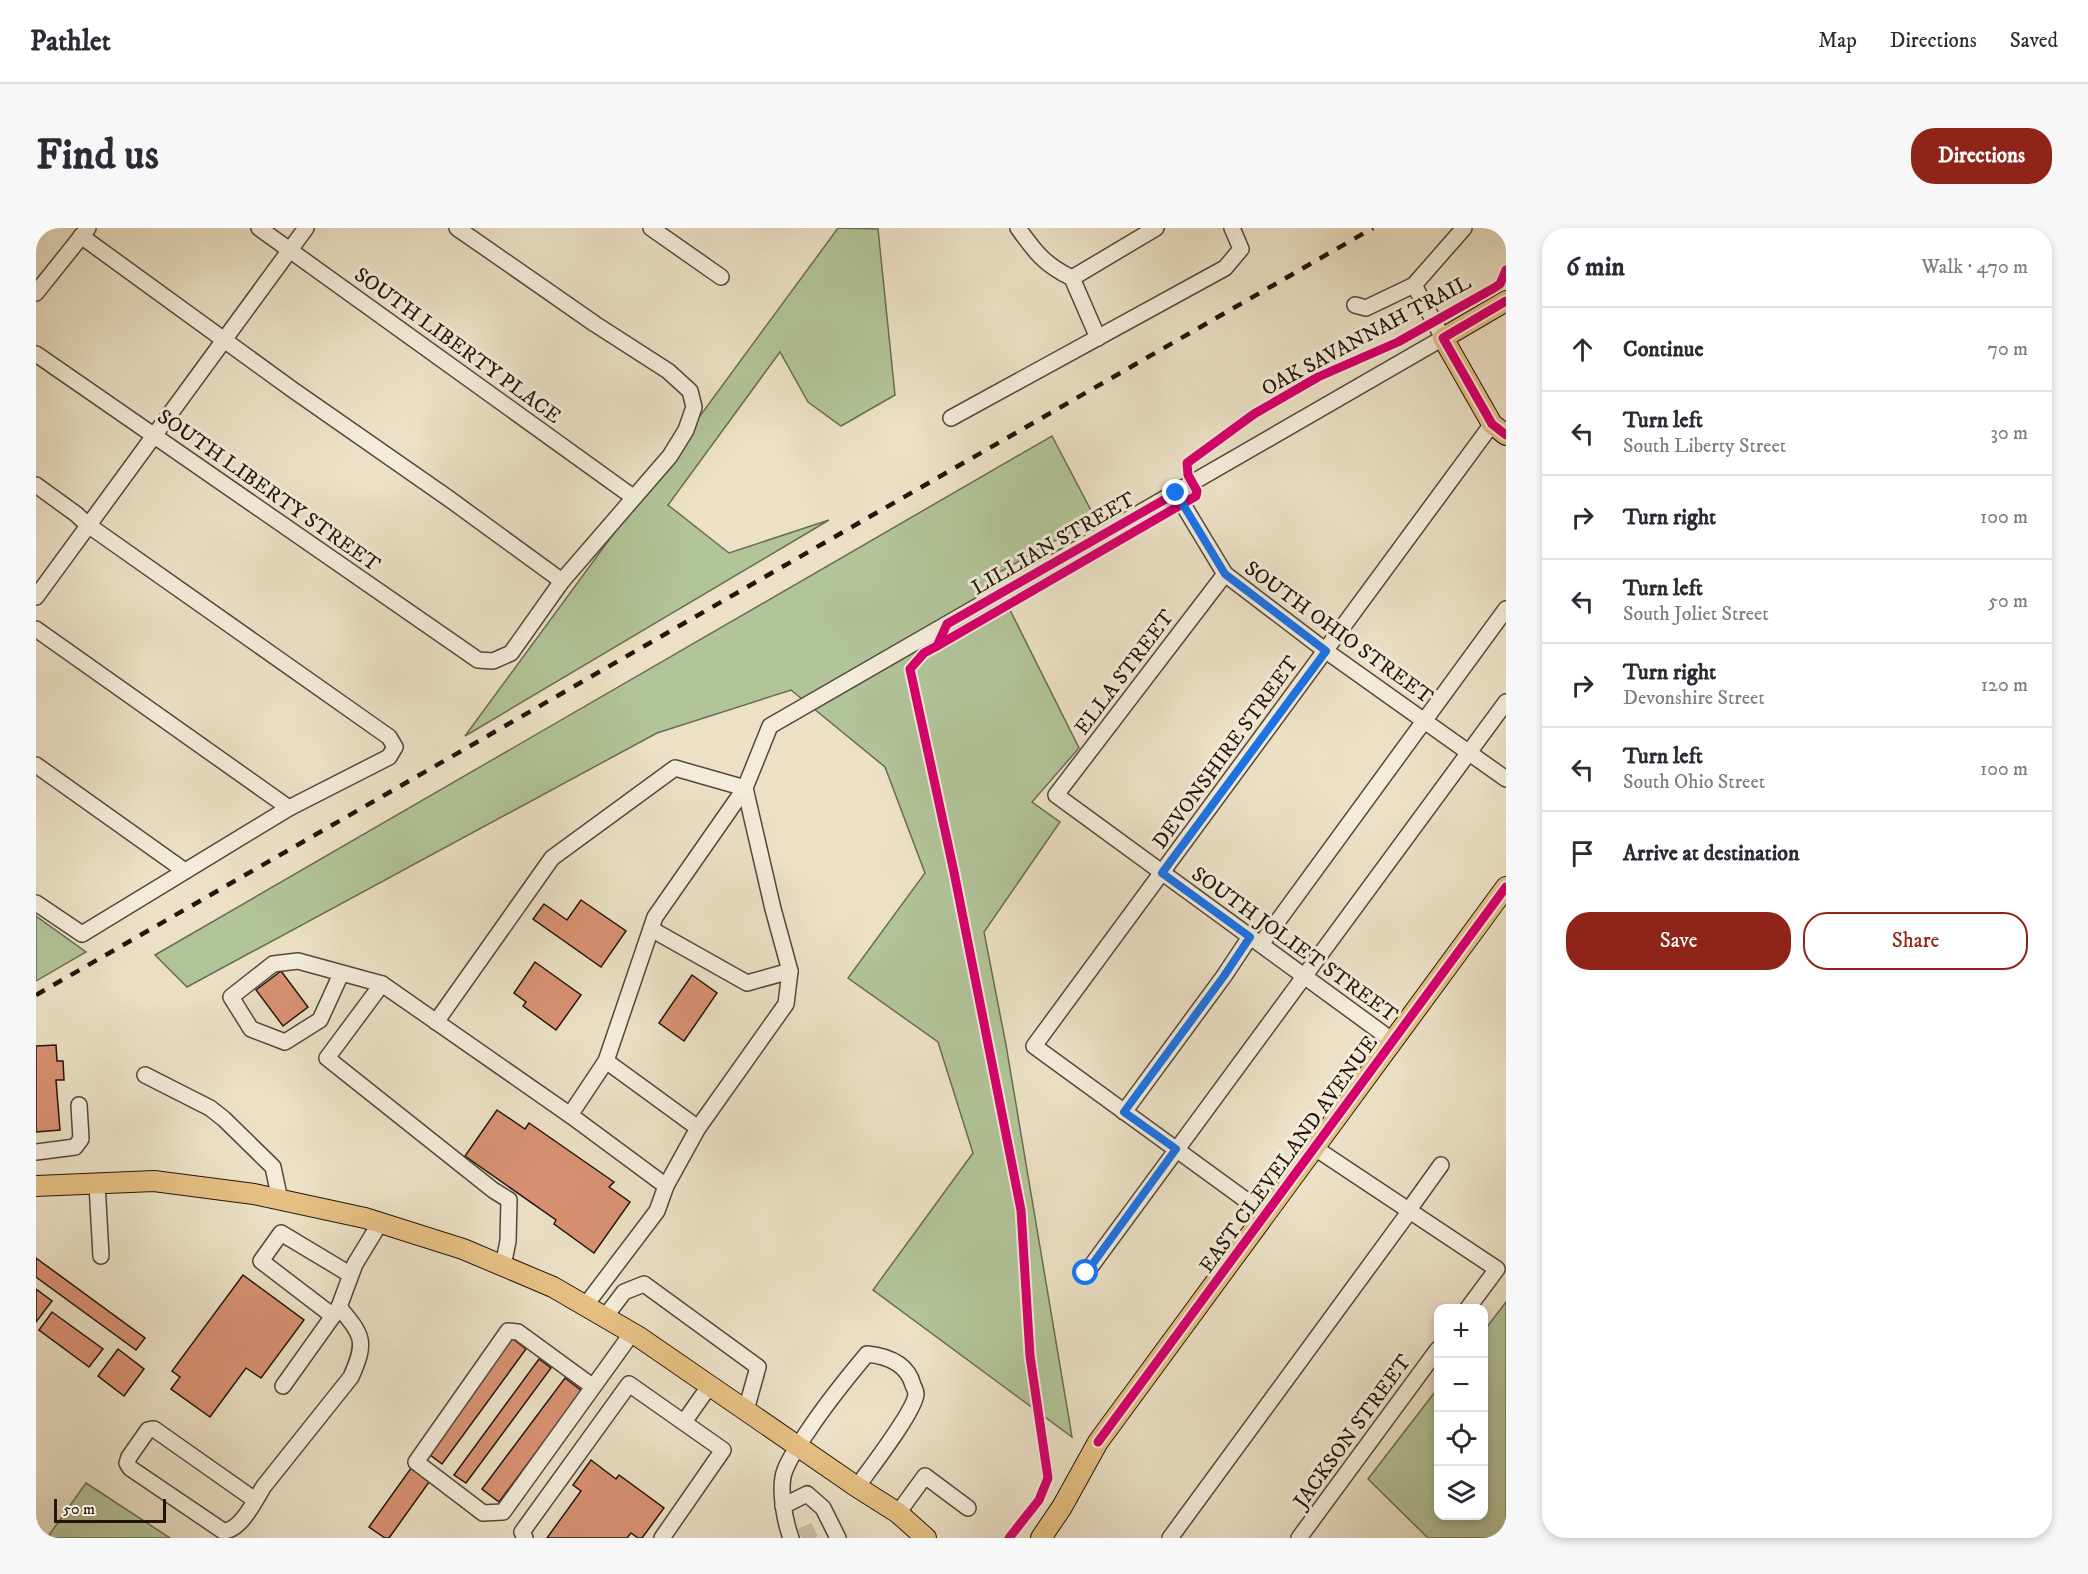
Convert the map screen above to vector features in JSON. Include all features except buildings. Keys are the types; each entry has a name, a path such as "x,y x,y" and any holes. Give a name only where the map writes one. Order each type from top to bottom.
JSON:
{"main road":[{"name":"LILLIAN STREET","path":"1443,338 1506,302"},
{"path":"1443,338 1499,429"},
{"name":"EAST CLEVELAND AVENUE","path":"1041,1538 1062,1507 1098,1442 1506,887"},
{"path":"36,1186 154,1181 254,1194 380,1223 463,1249 553,1287 632,1333 898,1513 926,1538"},
{"name":"EAST CLEVELAND AVENUE","path":"1054,1538 1073,1502 1098,1442"},
{"path":"857,1487 914,1538"}],"street":[{"name":"SOUTH LIBERTY PLACE","path":"259,228 633,497"},
{"path":"36,597 306,228"},
{"path":"36,293 85,232 224,340 562,581 618,519 633,497 670,456 686,430 694,407 690,391 668,371 595,324 457,228"},
{"path":"651,228 721,277"},
{"path":"1018,228 1036,254 1072,278 1098,338"},
{"path":"1072,278 1156,228"},
{"path":"951,418 1226,268 1241,249 1232,228"},
{"path":"1355,304 1366,308 1414,285 1464,228"},
{"path":"1414,285 1443,338"},
{"name":"LILLIAN STREET","path":"745,788 770,726 1443,338"},
{"name":"SOUTH LIBERTY STREET","path":"36,354 478,660 493,661 511,653 562,581"},
{"name":"DEVONSHIRE STREET","path":"1124,1112 1034,1046 1326,651 1499,429"},
{"path":"36,485 88,525 389,737 395,747 389,757 289,808 82,934 36,903"},
{"name":"SOUTH OHIO STREET","path":"1176,493 1225,574 1326,651 1506,779"},
{"name":"ELLA STREET","path":"1056,795 1225,574"},
{"path":"1265,1214 1124,1112 1224,976 1255,941 1424,721 1506,609"},
{"path":"36,629 289,808"},
{"path":"1086,1273 1506,702"},
{"path":"36,765 185,871"},
{"path":"436,1022 552,858 675,768 745,788"},
{"path":"570,1115 606,1061 655,917 745,788"},
{"path":"585,1306 657,1211 666,1186 698,1128 786,1004 790,971 745,788"},
{"name":"SOUTH JOLIET STREET","path":"1056,795 1394,1041"},
{"path":"651,929 747,983 790,971"},
{"path":"341,974 320,1020 285,1042 251,1029 231,997 273,964 298,962 382,984 570,1115 666,1186"},
{"path":"382,984 327,1058 493,1190 509,1200 508,1241 502,1266"},
{"path":"606,1061 698,1128"},
{"path":"145,1075 210,1108 224,1119 273,1167 280,1200"},
{"path":"36,1152 75,1147 81,1139 79,1105"},
{"path":"1315,1148 1497,1269 1471,1304"},
{"path":"1170,1538 1441,1165"},
{"path":"97,1184 101,1256"},
{"path":"283,1386 336,1311 355,1264 380,1223"},
{"path":"255,1500 154,1429 148,1430 127,1463 130,1468 223,1531 229,1531 240,1522 351,1377 359,1358 361,1339 357,1328 336,1311 261,1261 281,1233 351,1275"},
{"path":"605,1317 624,1292 644,1284 758,1367 746,1410"},
{"path":"592,1386 518,1332 508,1331 416,1462 483,1513 503,1512 632,1333"},
{"name":"JACKSON STREET","path":"1299,1538 1434,1353"},
{"path":"796,1537 785,1524 784,1472 798,1445 834,1393 867,1354 880,1355 895,1360 911,1376 916,1394 910,1410 857,1487"},
{"path":"525,1538 522,1532 629,1384 723,1450 662,1538"},
{"path":"684,1422 710,1386"},
{"path":"898,1513 925,1476 968,1508"},
{"path":"783,1506 807,1494 823,1508 826,1524 837,1538"}],"green space":[{"path":"838,228 878,229 895,395 841,426 808,402 780,352 668,505 729,553 829,520 465,736"},
{"path":"1052,436 1095,518 993,576 1079,748 1032,802 1060,822 984,932 1006,1045 1072,1437 873,1290 973,1153 938,1042 848,978 925,873 885,767 791,690 657,733 187,987 155,955"},
{"path":"36,916 86,952 36,981"},
{"path":"1506,1302 1506,1538 1428,1538 1368,1479 1434,1393 1434,1520 1488,1520 1488,1326"},
{"path":"86,1483 170,1538 47,1538"}],"tunnel":[{"path":"801,1536 822,1526"}],"railway":[{"path":"36,995 1373,228"}],"cycle path":[{"name":"OAK SAVANNAH TRAIL","path":"937,646 1196,496 1197,491 1188,475 1187,463 1254,414 1318,377 1398,342 1494,288 1500,284 1506,270"},
{"path":"1506,301 1443,338 1492,424 1506,435"},
{"path":"1009,1538 1039,1500 1048,1478 1030,1356 1021,1210 954,872 910,669 924,653 937,646 947,624 1176,493"},
{"path":"1098,1442 1506,887"}],"route":[{"path":"1086,1273 1176,1149 1124,1112 1250,937 1162,873 1326,651 1225,574 1176,493"}]}
